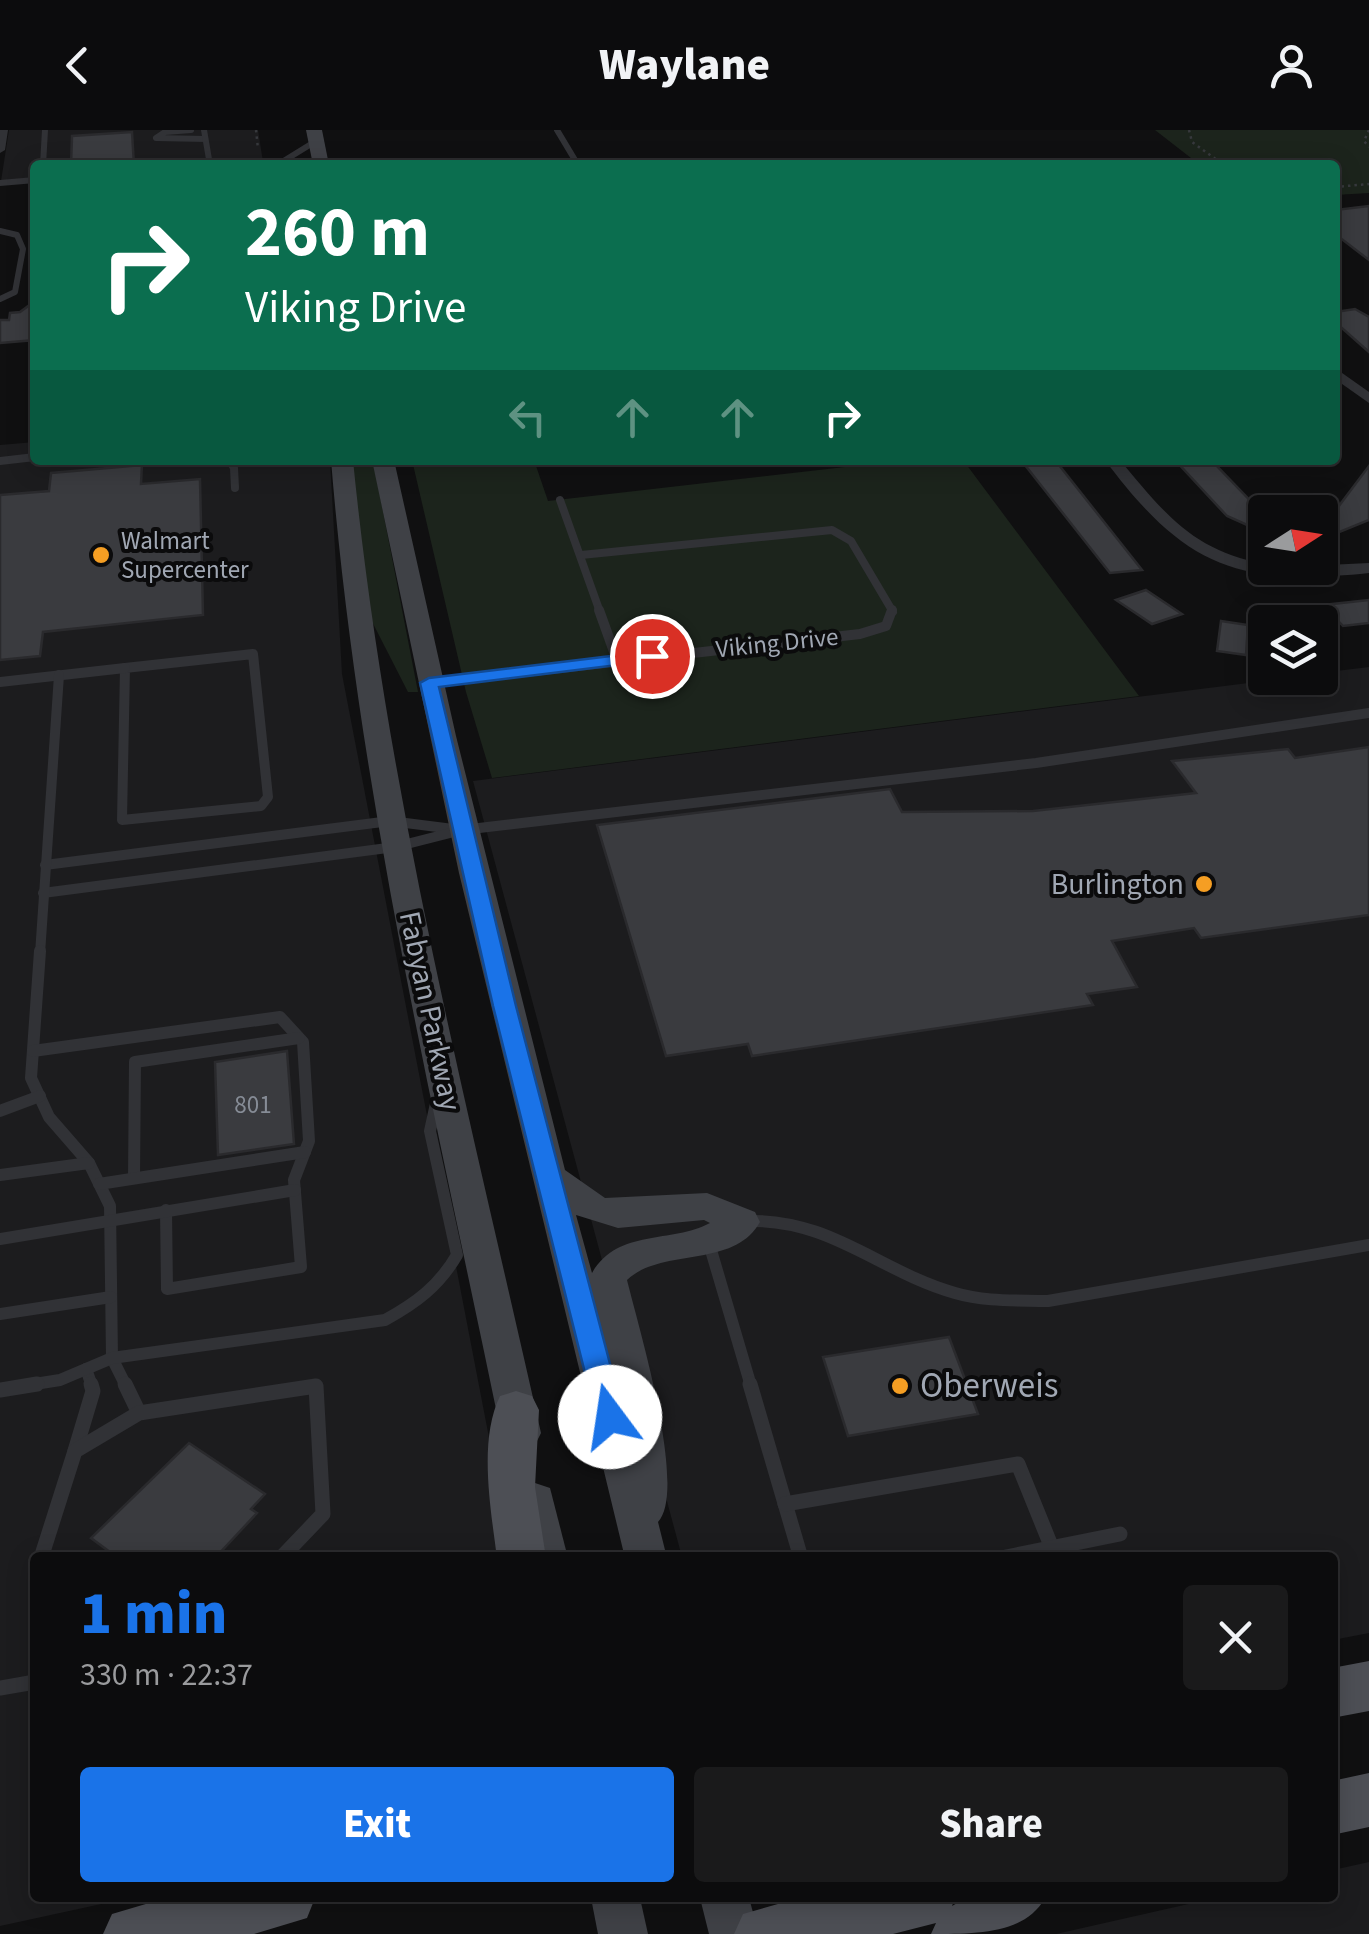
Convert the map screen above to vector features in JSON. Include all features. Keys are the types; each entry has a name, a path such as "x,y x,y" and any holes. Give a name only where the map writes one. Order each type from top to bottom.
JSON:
{"main road":[{"path":"315,135 320,160"},
{"name":"Fabyan Parkway","path":"343,465 366,690 392,834 546,1552"},
{"path":"384,465 462,830 644,1552"},
{"path":"548,1177 596,1210 618,1214 707,1206 725,1231 642,1252 618,1262 608,1278 646,1443 646,1552"},
{"path":"516,1410 510,1488 521,1552"},
{"path":"1338,1692 1369,1686"},
{"path":"1338,1807 1369,1800"},
{"path":"132,1934 271,1902"},
{"path":"617,1902 623,1934"},
{"path":"726,1902 734,1934"},
{"path":"763,1934 909,1902"},
{"path":"960,1934 1011,1902"}],"street":[{"path":"0,150 2,130"},
{"path":"1340,376 1369,399"},
{"path":"1117,465 1182,537 1244,567 1305,571 1369,568"}],"lane":[{"path":"43,160 46,130"},
{"path":"191,130 165,131 156,140 206,138"},
{"path":"204,130 209,160"},
{"path":"556,130 575,160"},
{"path":"288,160 315,135"},
{"path":"0,183 30,180"},
{"path":"0,231 17,235 23,249 15,292 0,299"},
{"path":"0,461 30,458"},
{"path":"232,465 235,488"},
{"path":"560,500 617,660"},
{"name":"Viking Drive","path":"429,683 860,634 886,626 893,612 851,540 832,530 580,555"},
{"path":"0,682 59,676 124,668 253,654 268,797 262,806 122,820 124,668"},
{"path":"59,676 31,1078 50,1117 89,1162 110,1206 112,1358 139,1414"},
{"path":"45,865 462,830 1036,763 1369,713"},
{"path":"43,894 392,834 462,830"},
{"path":"33,1051 280,1017 302,1042 309,1141 294,1185 301,1267 168,1289 166,1210"},
{"path":"134,1178 135,1062 298,1038"},
{"path":"0,1390 60,1380 112,1358 385,1320 416,1304 444,1280 457,1256 430,1131 443,1070"},
{"path":"0,1110 40,1096"},
{"path":"99,1184 306,1152"},
{"path":"0,1175 89,1162"},
{"path":"0,1239 294,1185"},
{"path":"799,1552 785,1504 725,1231 774,1217 835,1235 908,1275 957,1294 1048,1301 1369,1245"},
{"path":"0,1314 112,1297"},
{"path":"42,1552 94,1392 86,1369"},
{"path":"75,1451 139,1414 316,1386 324,1514 287,1552"},
{"path":"785,1504 1018,1464 1052,1548"},
{"path":"1032,1552 1120,1534"},
{"path":"0,1688 30,1683"}],"path":[{"path":"1189,130 1192,142 1217,160"},
{"path":"1369,130 1364,142 1369,147"},
{"path":"1340,186 1369,184"}],"shaded area":[{"path":"9,130 258,130 263,160 30,160 30,179 1,181"},
{"path":"1155,130 1369,130 1369,193 1340,195 1340,160 1194,160"},
{"path":"30,442 30,465 330,465 342,674 511,1552 30,1552 30,1902 111,1902 0,1926 0,445"},
{"path":"352,465 374,465 418,692 408,692 360,598"},
{"path":"413,465 536,465 548,501 862,465 967,465 1139,696 492,778 466,692"},
{"path":"1369,667 1369,1633 1338,1639 1338,1552 681,1552 473,781 1248,683 1248,695 1338,695 1338,671"},
{"path":"1369,1862 1369,1934 1056,1934 1197,1902 1338,1902 1338,1869"}],"building":[{"path":"132,132 134,160 71,160 72,136"},
{"path":"1369,206 1369,260 1340,238 1340,209"},
{"path":"30,305 30,340 0,343 0,320 9,320 10,313"},
{"path":"1355,309 1369,317 1369,352 1340,326 1340,311"},
{"name":"Walmart Supercenter","path":"142,465 141,484 200,479 203,615 43,632 40,656 0,660 0,495 49,491 51,473"},
{"path":"1025,465 1059,465 1142,570 1110,573"},
{"path":"1180,465 1216,465 1248,498 1248,525 1227,516"},
{"path":"1369,466 1369,520 1338,533 1338,507"},
{"path":"1146,590 1182,614 1152,624 1116,600"},
{"path":"1369,600 1369,623 1343,626 1338,621 1338,605 1323,605"},
{"path":"1221,621 1248,625 1246,655 1217,651"},
{"path":"1369,747 1369,915 1201,938 1194,928 1112,941 1137,987 1087,994 1093,1005 752,1056 748,1044 666,1056 597,825 890,789 902,812 1033,811 1196,793 1172,761 1288,749 1295,758"},
{"path":"287,1051 294,1144 218,1155 215,1062"},
{"name":"Oberweis","path":"949,1337 978,1414 848,1436 823,1357"},
{"path":"189,1443 265,1494 251,1509 257,1513 221,1552 110,1552 91,1538"}],"place":[{"name":"Walmart Supercenter","path":"101,555"},
{"name":"Burlington","path":"1204,884"},
{"name":"Oberweis","path":"900,1386"}],"route":[{"path":"610,1417 504,1006 429,683 652,656"}]}
